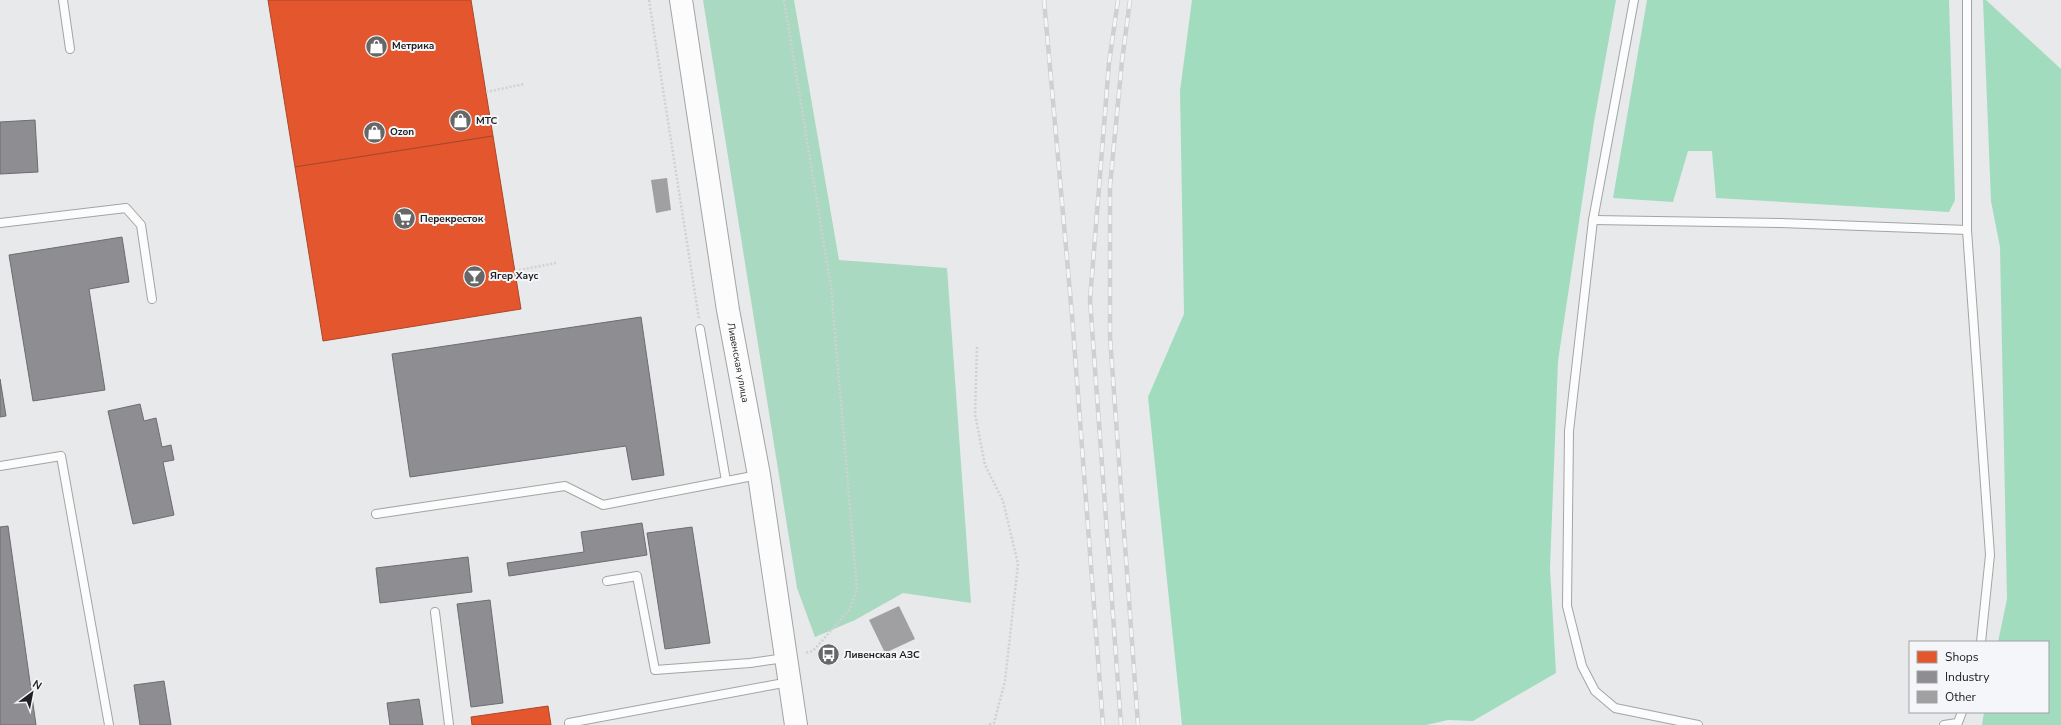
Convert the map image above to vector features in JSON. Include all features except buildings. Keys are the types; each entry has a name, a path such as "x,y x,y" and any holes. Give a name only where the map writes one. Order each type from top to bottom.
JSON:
{"main road":[{"name":"Ливенская улица","path":"681,0 728,310 759,475 796,725"}],"lane":[{"path":"63,0 70,49"},
{"path":"1634,0 1593,220 1568,431 1567,606 1582,666 1595,691 1616,708 1698,725"},
{"path":"1967,0 1967,230 1990,555 1981,641"},
{"path":"0,223 126,208 141,225 152,299"},
{"path":"1593,220 1781,223 1967,230"},
{"path":"700,329 726,481"},
{"path":"0,466 62,456 109,725"},
{"path":"376,514 565,486 603,505 759,475"},
{"path":"606,581 637,576 655,670 750,663 786,658"},
{"path":"435,612 449,725"},
{"path":"569,723 789,682"},
{"path":"1944,725 1957,724 1962,713"}],"path":[{"path":"649,0 700,329"},
{"path":"784,0 831,287 857,589 850,609 813,651 786,658"},
{"path":"486,92 524,84"},
{"path":"515,271 556,263"},
{"path":"977,347 975,414 985,465 1004,501 1018,564 1005,681 994,723 987,725"}],"green space":[{"path":"703,0 794,0 839,260 947,268 971,603 903,593 855,620 815,637 797,588"},
{"path":"1192,0 1616,0 1594,122 1558,361 1550,568 1556,673 1473,721 1448,720 1426,725 1182,725 1148,397 1184,314 1180,91"},
{"path":"1647,0 1949,0 1955,200 1949,212 1716,198 1712,151 1688,151 1673,202 1613,198"},
{"path":"1983,0 1986,0 2061,69 2061,725 1982,725 1984,713 2049,713 2049,641 1998,641 2007,599 2000,247 1991,201"}],"railway":[{"path":"1044,0 1072,315 1103,725"},
{"path":"1118,0 1109,63 1090,300 1121,725"},
{"path":"1130,0 1122,61 1110,186 1110,337 1138,725"}],"place":[{"name":"Метрика","path":"377,46"},
{"name":"МТС","path":"460,121"},
{"name":"Ozon","path":"375,132"},
{"name":"Перекресток","path":"405,219"},
{"name":"Ягер Хаус","path":"474,276"},
{"name":"Ливенская АЗС","path":"828,655"}]}
